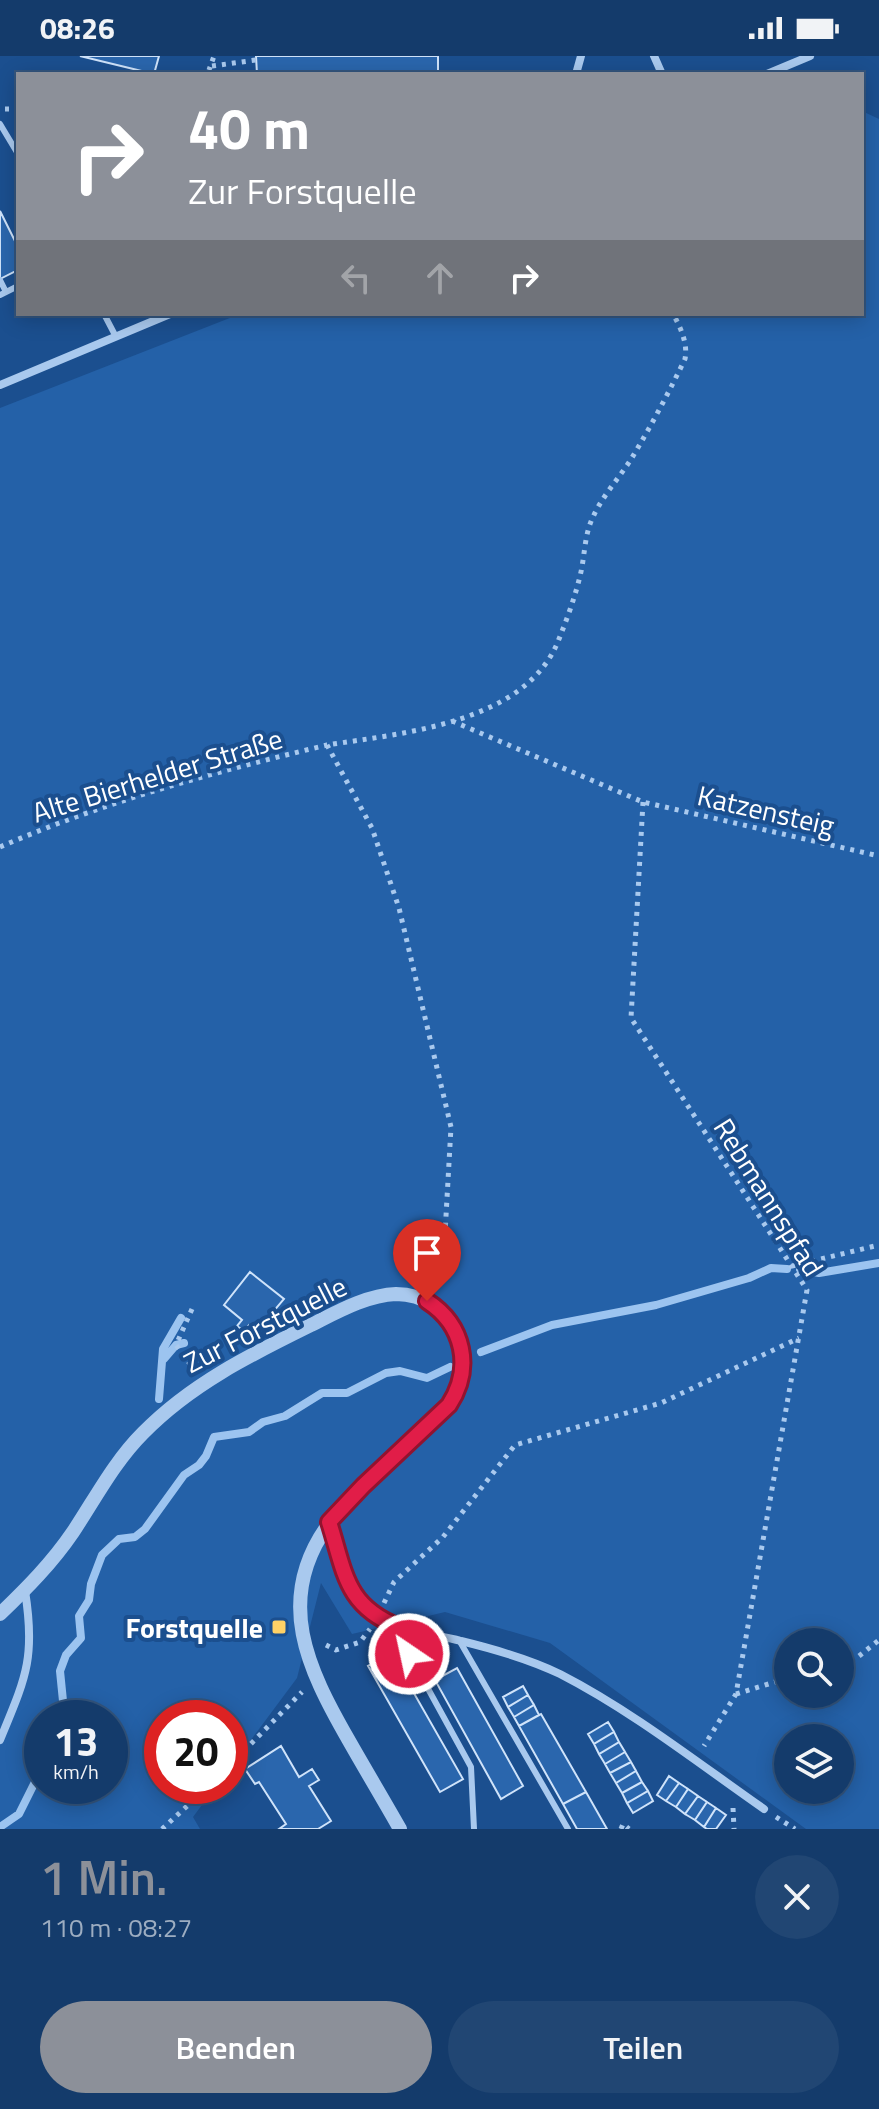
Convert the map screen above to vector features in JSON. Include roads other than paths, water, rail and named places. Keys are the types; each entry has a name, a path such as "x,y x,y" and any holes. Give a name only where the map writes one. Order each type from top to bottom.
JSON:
{"street":[{"path":"772,72 810,56"},
{"path":"0,385 165,316"},
{"name":"Zur Forstquelle","path":"0,1614 25,1590 71,1534 131,1446 166,1411 203,1382 242,1359 351,1307 387,1295 416,1297 438,1308 458,1335 463,1369 458,1389 449,1405 329,1522"},
{"path":"329,1522 355,1594 364,1608 378,1618 399,1627 498,1650 559,1674 696,1760 764,1809"},
{"path":"329,1522 312,1550 300,1594 301,1628 315,1678 400,1829"},
{"path":"0,1740 29,1661 25,1590"}],"lane":[{"path":"0,124 16,151"},
{"path":"0,280 3,293"},
{"path":"105,316 115,335"},
{"path":"399,1627 409,1654 471,1767 474,1829"},
{"path":"459,1640 568,1829"}],"waterway":[{"path":"800,1269 819,1273 879,1263"},
{"path":"481,1352 552,1325 656,1305 749,1278 771,1268 787,1269"},
{"path":"159,1399 163,1349 181,1318"},
{"path":"164,1359 176,1345 184,1343"},
{"path":"63,1700 60,1671 66,1655 81,1638 79,1616 89,1600 91,1584 102,1555 119,1539 135,1537 145,1529 184,1475 206,1456 214,1437 249,1432 263,1422 285,1416 322,1393 347,1393 386,1373 400,1371 427,1378 450,1367"},
{"path":"0,1827 19,1814 24,1804"}],"place":[{"name":"Forstquelle","path":"279,1627"}]}
